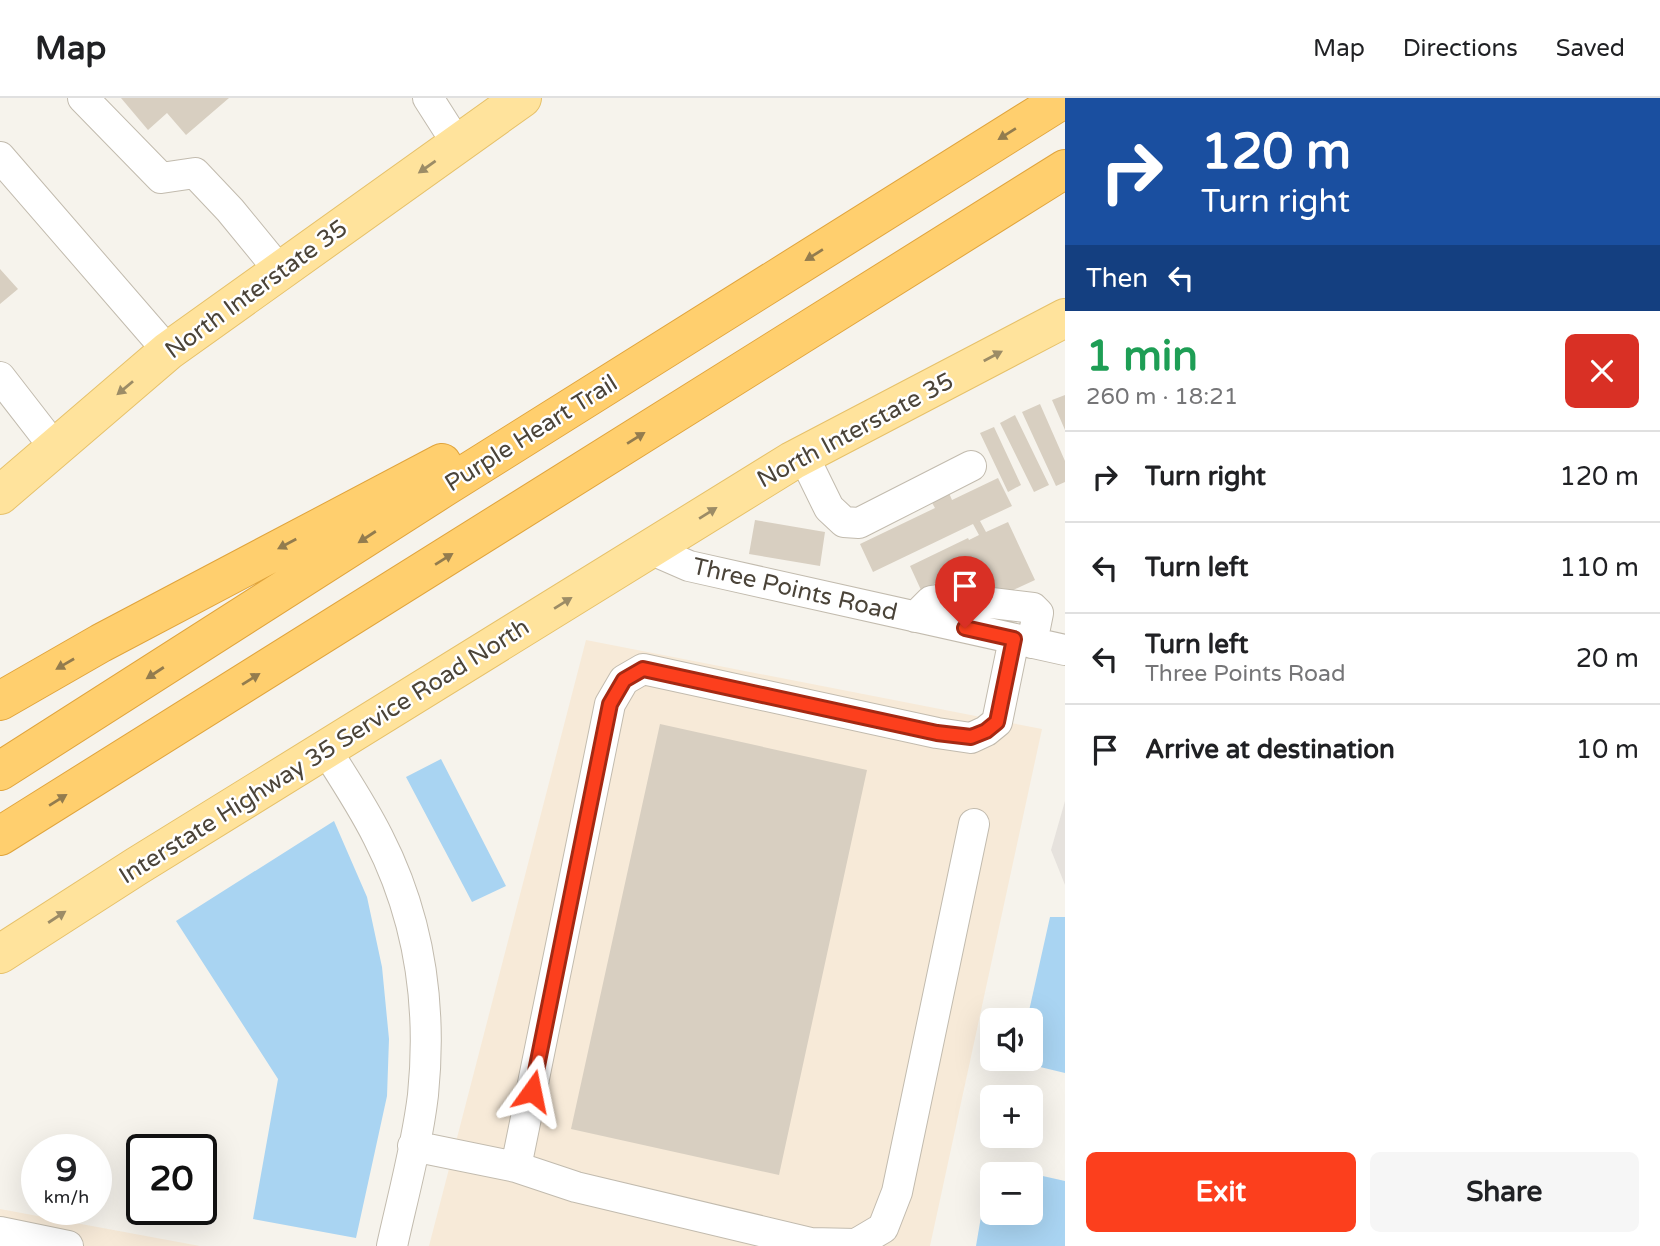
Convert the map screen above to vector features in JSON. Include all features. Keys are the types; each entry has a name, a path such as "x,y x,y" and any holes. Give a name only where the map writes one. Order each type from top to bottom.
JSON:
{"highway":[{"name":"Purple Heart Trail","path":"0,771 1065,98"},
{"path":"0,836 1065,169"},
{"path":"0,701 101,643 420,474 632,370"}],"main road":[{"name":"North Interstate 35","path":"0,495 168,351 522,98"},
{"name":"North Interstate 35","path":"650,549 803,455 1065,318"},
{"name":"Interstate Highway 35 Service Road North","path":"0,954 650,549"}],"street":[{"path":"83,98 161,178 195,173 230,210 280,271"},
{"path":"428,98 458,145"},
{"path":"0,157 168,351"},
{"path":"0,377 55,448"},
{"path":"803,455 829,508 844,522 859,523 971,467"},
{"name":"Three Points Road","path":"650,549 689,566 915,617 932,601 950,598 1033,608 1038,613 1023,641"},
{"path":"516,1167 610,704 624,680 643,669 937,733 971,737 986,731 997,722 1023,641 1065,650"},
{"path":"326,750 378,836 396,877 414,932 424,986 426,1044 422,1098 392,1246"},
{"path":"413,1146 516,1167 576,1187 811,1243 856,1244 883,1228 897,1192 974,824"},
{"path":"0,1232 68,1246"}],"shaded area":[{"path":"586,640 1042,729 930,1246 429,1246"},
{"path":"1065,801 1065,885 1051,850"},
{"path":"0,1209 21,1213 21,1225 86,1225 200,1246 0,1246"}],"water":[{"path":"441,759 506,886 472,902 406,777"},
{"path":"334,821 367,897 382,967 389,1039 387,1096 356,1238 253,1219 278,1079 176,921"},
{"path":"1050,917 1065,917 1065,1073 1043,1068 1043,1008 1030,1008"},
{"path":"1043,1176 1065,1181 1065,1246 976,1246 980,1223 980,1225 1043,1225"}],"building":[{"path":"121,98 229,98 186,135 167,113 148,130"},
{"path":"0,269 18,289 0,304"},
{"path":"1065,395 1065,430 1052,400"},
{"path":"1040,404 1065,461 1065,482 1056,486 1022,412"},
{"path":"1015,415 1049,485 1034,492 1000,423"},
{"path":"994,427 1021,485 1008,492 980,433"},
{"path":"998,478 1012,506 980,521 986,532 1008,522 1035,580 996,598 979,563 921,590 910,566 979,535 973,524 873,572 860,544 935,508 931,501 949,493 952,500"},
{"path":"755,520 825,532 820,566 749,554"},
{"path":"660,724 867,770 779,1175 571,1129"}],"route":[{"path":"532,1091 610,704 624,680 643,669 937,733 971,737 986,731 997,722 1014,639 965,628"}]}
